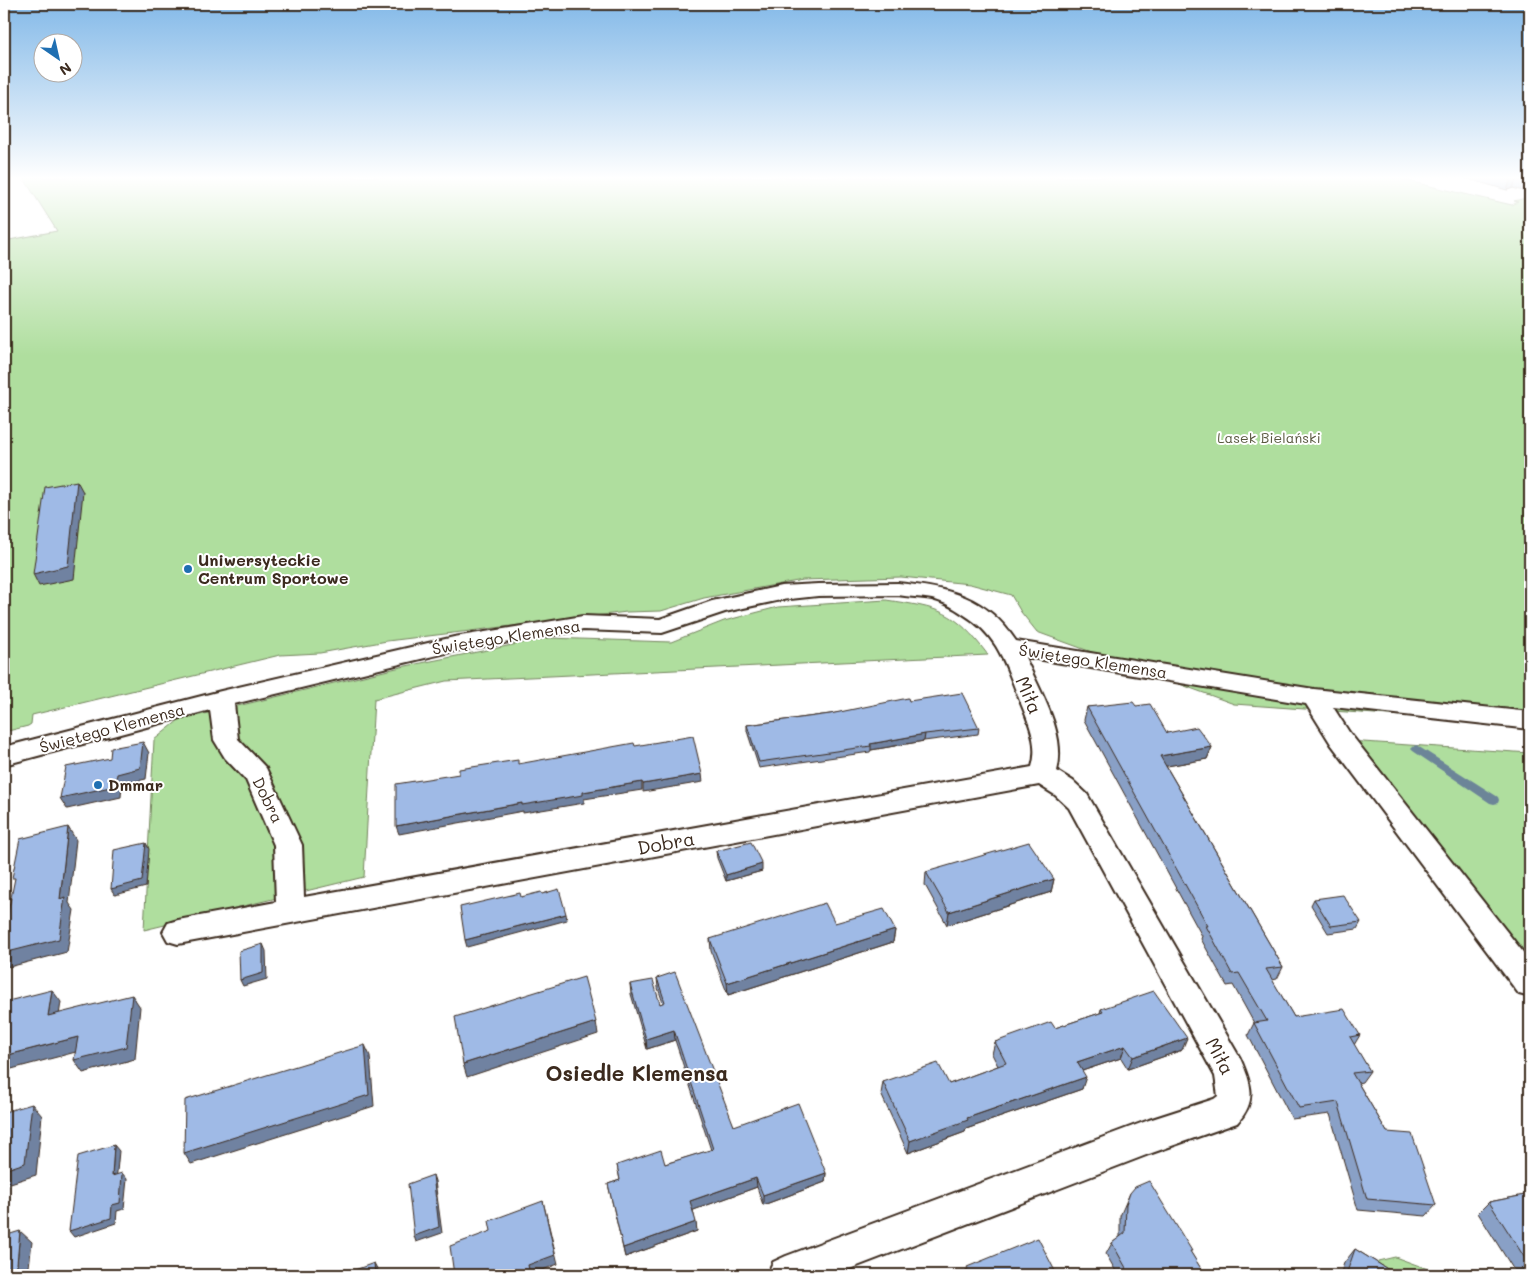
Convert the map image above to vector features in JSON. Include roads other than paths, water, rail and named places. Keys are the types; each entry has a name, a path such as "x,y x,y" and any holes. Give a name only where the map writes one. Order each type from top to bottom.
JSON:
{"street":[{"name":"Świętego Klemensa","path":"4,756 221,699 454,644 582,623 662,626 744,600 800,591 898,589 945,596 967,606 989,620 1009,647 1314,697 1530,720"},
{"name":"Miła","path":"786,1275 1149,1137 1225,1112 1232,1105 1236,1090 1228,1069 1078,802 1064,788 1043,775 1047,760 1046,735 1009,647"},
{"path":"1314,697 1340,738 1530,984"},
{"name":"Dobra","path":"221,699 226,740 234,752 257,776 288,845 290,861 290,911"},
{"name":"Dobra","path":"178,932 1043,775"}],"waterway":[{"path":"1416,749 1494,800"}],"place":[{"name":"Uniwersyteckie Centrum Sportowe","path":"188,569"},
{"name":"Dmmar","path":"98,785"}],"district":[{"name":"Osiedle Klemensa","path":"637,1074"}],"park label":[{"name":"Lasek Bielański","path":"1269,438"}]}
